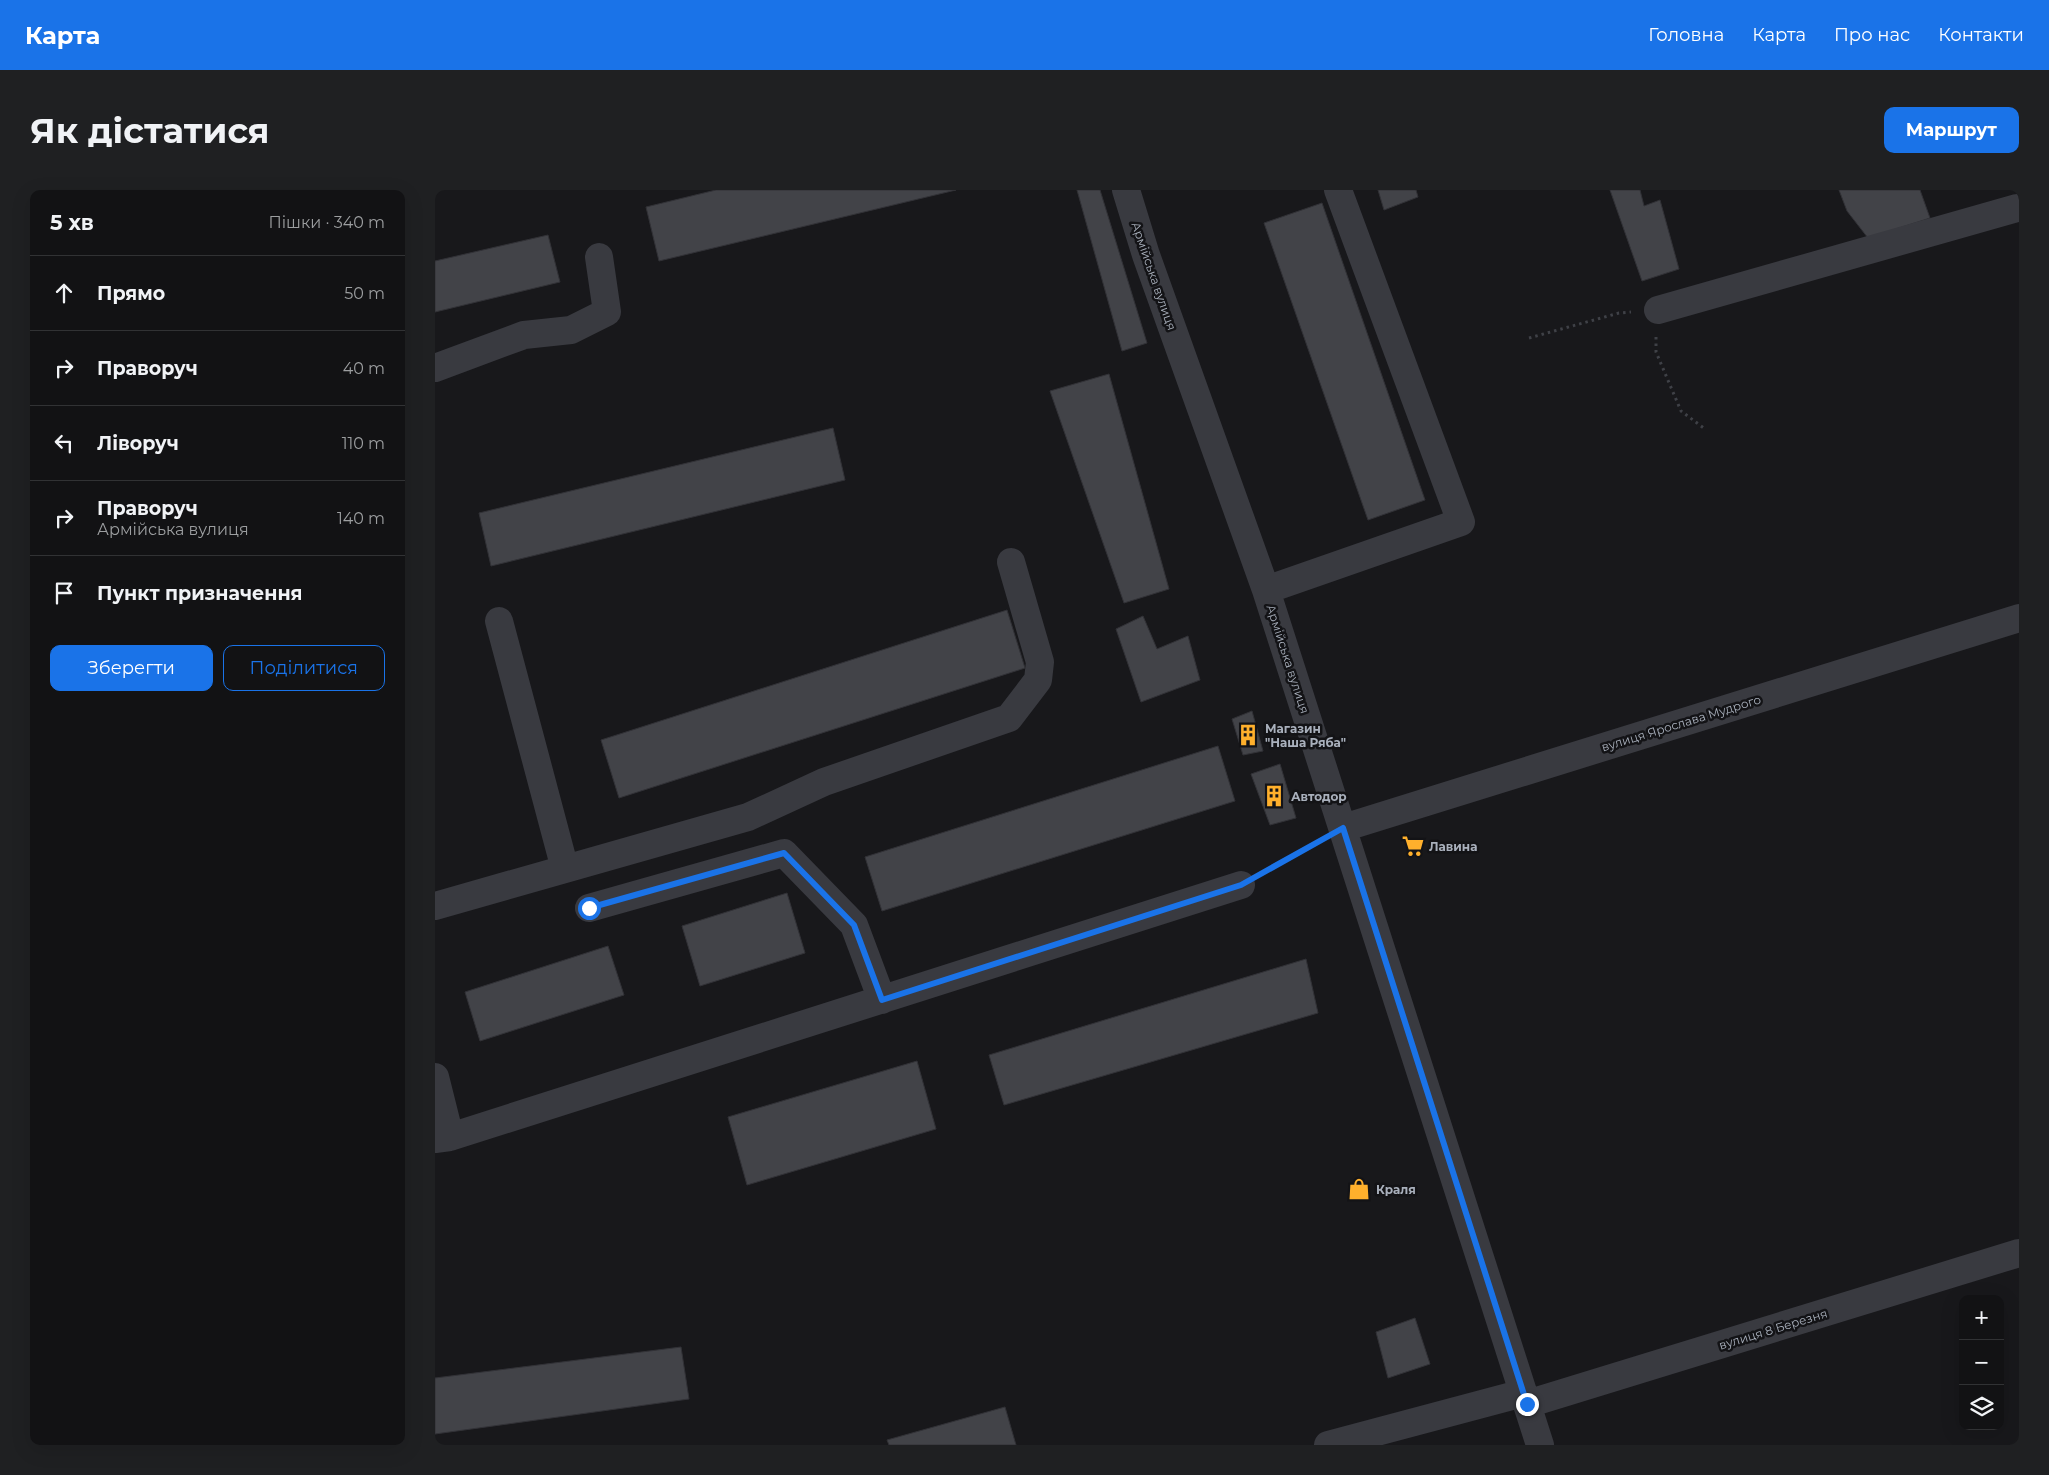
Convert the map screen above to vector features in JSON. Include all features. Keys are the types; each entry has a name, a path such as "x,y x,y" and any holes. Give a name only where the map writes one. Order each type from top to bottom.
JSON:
{"street":[{"name":"Армійська вулиця","path":"1126,190 1146,255 1266,590 1540,1445"},
{"path":"1266,590 1461,522 1337,190"},
{"path":"1658,310 2015,205"},
{"path":"435,368 524,335 571,330 607,312 599,257"},
{"path":"435,906 747,817 824,782 1009,718 1038,680 1040,662 1011,562"},
{"name":"вулиця Ярослава Мудрого","path":"1343,828 2019,618"},
{"path":"499,621 565,869"},
{"path":"589,908 784,853 854,925 882,1000"},
{"path":"435,1077 442,1138 1241,885"},
{"name":"вулиця 8 Березня","path":"1328,1445 1525,1399 2019,1253"}],"path":[{"path":"1529,338 1619,313 1658,310 1655,352 1681,411 1705,429"},
{"path":"1241,885 1343,828"}],"building":[{"path":"716,190 956,190 659,261 646,207"},
{"path":"1077,190 1100,190 1147,343 1122,351"},
{"path":"1378,190 1416,190 1418,197 1384,210"},
{"path":"1610,190 1640,190 1644,206 1660,200 1679,269 1642,281"},
{"path":"1839,190 1920,190 1930,218 1868,238 1847,211"},
{"path":"1322,203 1425,500 1368,520 1264,223"},
{"path":"548,235 560,282 435,312 435,261"},
{"path":"1109,374 1169,589 1124,603 1050,391"},
{"path":"833,428 845,480 491,566 479,513"},
{"path":"1007,610 1025,668 619,798 601,740"},
{"path":"1143,616 1157,649 1188,636 1200,680 1141,702 1116,629"},
{"name":"Магазин \"Наша Ряба\"","path":"1252,711 1263,751 1243,755 1232,719"},
{"path":"1218,746 1235,801 882,911 865,857"},
{"name":"Автодор","path":"1280,764 1296,818 1270,825 1251,774"},
{"path":"787,893 805,953 700,986 682,926"},
{"path":"608,946 624,995 480,1041 465,992"},
{"path":"1306,959 1318,1013 1004,1105 989,1055"},
{"path":"917,1061 936,1129 747,1185 728,1117"},
{"path":"1415,1318 1430,1364 1388,1378 1376,1332"},
{"path":"681,1347 689,1399 435,1434 435,1378"},
{"path":"1005,1407 1016,1445 889,1445 887,1440"}],"place":[{"name":"Магазин \"Наша Ряба\"","path":"1248,735"},
{"name":"Автодор","path":"1274,796"},
{"name":"Лавина","path":"1413,846"},
{"name":"Краля","path":"1359,1189"}],"route":[{"path":"589,908 784,853 854,925 882,1000 1241,885 1343,828 1527,1404"}]}
